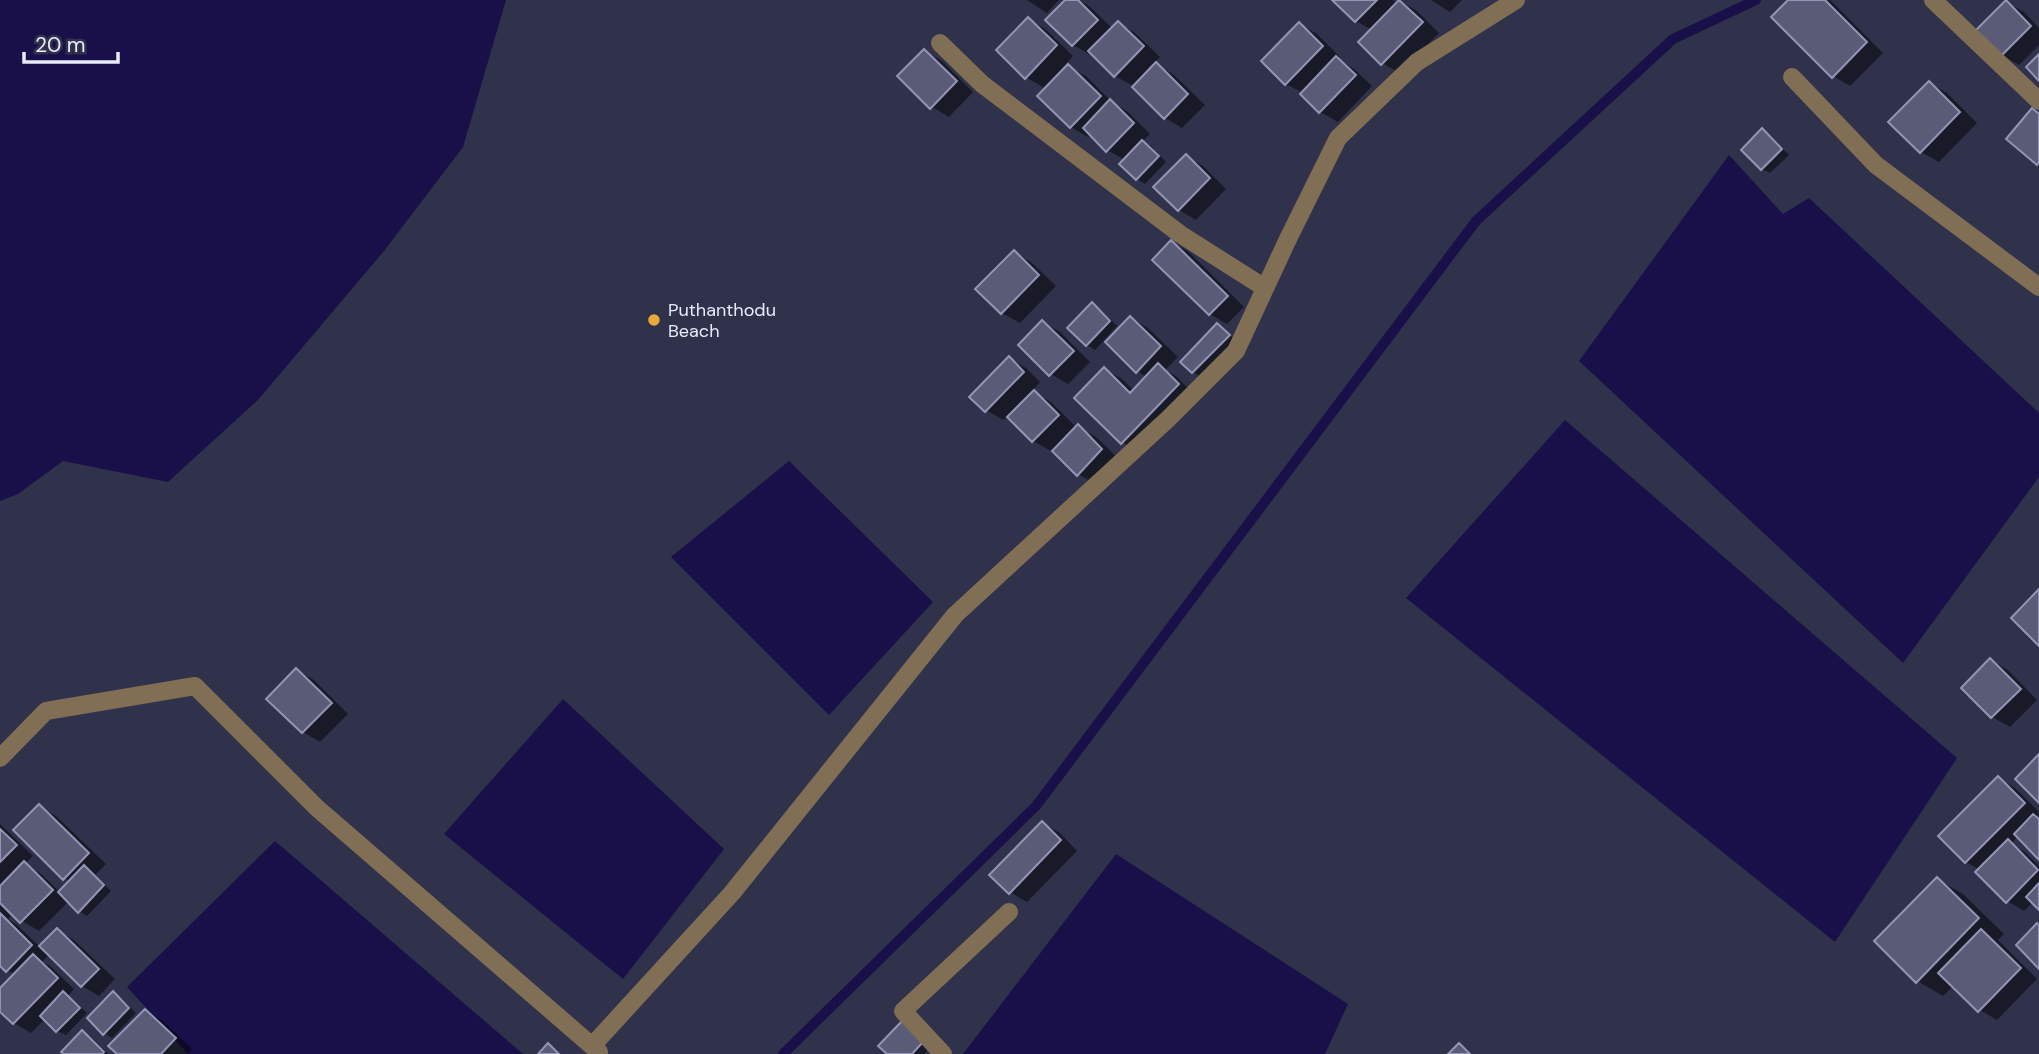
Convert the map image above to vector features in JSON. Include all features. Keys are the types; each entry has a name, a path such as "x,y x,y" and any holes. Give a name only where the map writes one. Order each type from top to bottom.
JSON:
{"street":[{"path":"0,758 46,711 195,686 317,808 597,1050 732,893 955,615 1168,419 1236,351 1338,138 1417,62 1516,0"},
{"path":"1933,0 2039,101"},
{"path":"940,43 982,84 1180,234 1265,288"},
{"path":"1792,77 1876,165 2037,282"},
{"path":"943,1054 903,1011 1010,912"}],"shaded area":[{"path":"0,0 506,0 463,147 384,251 258,400 168,482 63,461 18,494 0,501"},
{"path":"1729,155 1783,214 1809,198 2039,413 2039,477 1903,663 1579,361"},
{"path":"1565,420 1957,758 1835,942 1406,598"},
{"path":"789,461 933,602 829,715 671,557"},
{"path":"563,699 724,849 623,979 444,834"},
{"path":"275,841 523,1054 188,1054 127,987"},
{"path":"1116,854 1348,1004 1325,1054 963,1054"}],"building":[{"path":"1065,0 1078,0 1098,20 1072,46 1045,20"},
{"path":"1332,0 1377,0 1355,22"},
{"path":"1399,0 1423,22 1381,65 1358,42"},
{"path":"1788,0 1825,0 1867,42 1832,78 1771,17"},
{"path":"2006,0 2031,26 2001,56 1975,31"},
{"path":"1028,17 1057,45 1025,79 996,50"},
{"path":"1118,21 1144,46 1114,77 1088,51"},
{"path":"1299,22 1323,46 1285,85 1261,61"},
{"path":"924,49 957,81 930,109 897,76"},
{"path":"2039,54 2039,81 2026,67"},
{"path":"1336,56 1356,75 1319,113 1300,94"},
{"path":"1156,62 1188,94 1164,119 1132,87"},
{"path":"1068,64 1101,96 1070,128 1037,96"},
{"path":"1929,81 1960,112 1920,153 1888,122"},
{"path":"1110,99 1134,123 1106,152 1083,128"},
{"path":"2032,108 2039,114 2037,165 2006,139"},
{"path":"1762,128 1782,149 1761,170 1741,150"},
{"path":"1142,140 1159,156 1136,180 1119,164"},
{"path":"1186,154 1210,178 1178,211 1153,187"},
{"path":"1171,240 1228,296 1209,315 1152,260"},
{"path":"1014,250 1039,275 1001,314 975,289"},
{"path":"1092,302 1110,321 1086,346 1067,328"},
{"path":"1130,316 1161,346 1136,373 1105,342"},
{"path":"1042,320 1074,351 1049,376 1018,345"},
{"path":"1217,323 1230,335 1192,373 1180,362"},
{"path":"1009,356 1024,372 985,412 969,397"},
{"path":"1158,363 1179,384 1121,444 1074,398 1104,367 1130,393"},
{"path":"1034,390 1059,415 1032,442 1007,417"},
{"path":"1078,424 1102,449 1077,476 1052,451"},
{"path":"2039,589 2039,646 2011,618"},
{"path":"1990,658 2021,689 1991,718 1961,688"},
{"path":"296,668 332,703 302,733 266,699"},
{"path":"2039,754 2039,803 2015,779"},
{"path":"1998,776 2025,803 1965,863 1938,836"},
{"path":"39,804 89,853 63,880 13,830"},
{"path":"2033,814 2039,819 2039,860 2014,834"},
{"path":"1042,821 1061,840 1009,894 989,875"},
{"path":"0,829 17,845 0,862"},
{"path":"2008,839 2038,870 2006,903 1975,872"},
{"path":"24,861 53,890 20,923 0,903 0,886"},
{"path":"84,865 104,885 78,913 58,892"},
{"path":"1937,877 1979,918 1916,983 1874,941"},
{"path":"2039,883 2039,910 2026,897"},
{"path":"0,913 32,945 6,972 0,966"},
{"path":"2037,923 2039,925 2039,969 2016,945"},
{"path":"57,928 99,969 81,987 39,946"},
{"path":"1981,929 2021,968 1978,1012 1938,973"},
{"path":"33,954 58,978 13,1024 0,1012 0,988"},
{"path":"63,991 80,1008 56,1032 40,1016"},
{"path":"113,991 129,1008 103,1035 87,1018"},
{"path":"145,1009 176,1038 161,1054 117,1054 108,1046"},
{"path":"903,1020 924,1041 912,1054 887,1054 878,1046"},
{"path":"82,1030 104,1052 102,1054 61,1052"},
{"path":"548,1043 559,1054 538,1054"},
{"path":"1459,1043 1470,1054 1448,1054"}],"waterway":[{"path":"783,1054 1036,806 1476,221 1673,39 1756,0"}],"place":[{"name":"Puthanthodu Beach","path":"654,320"}]}
